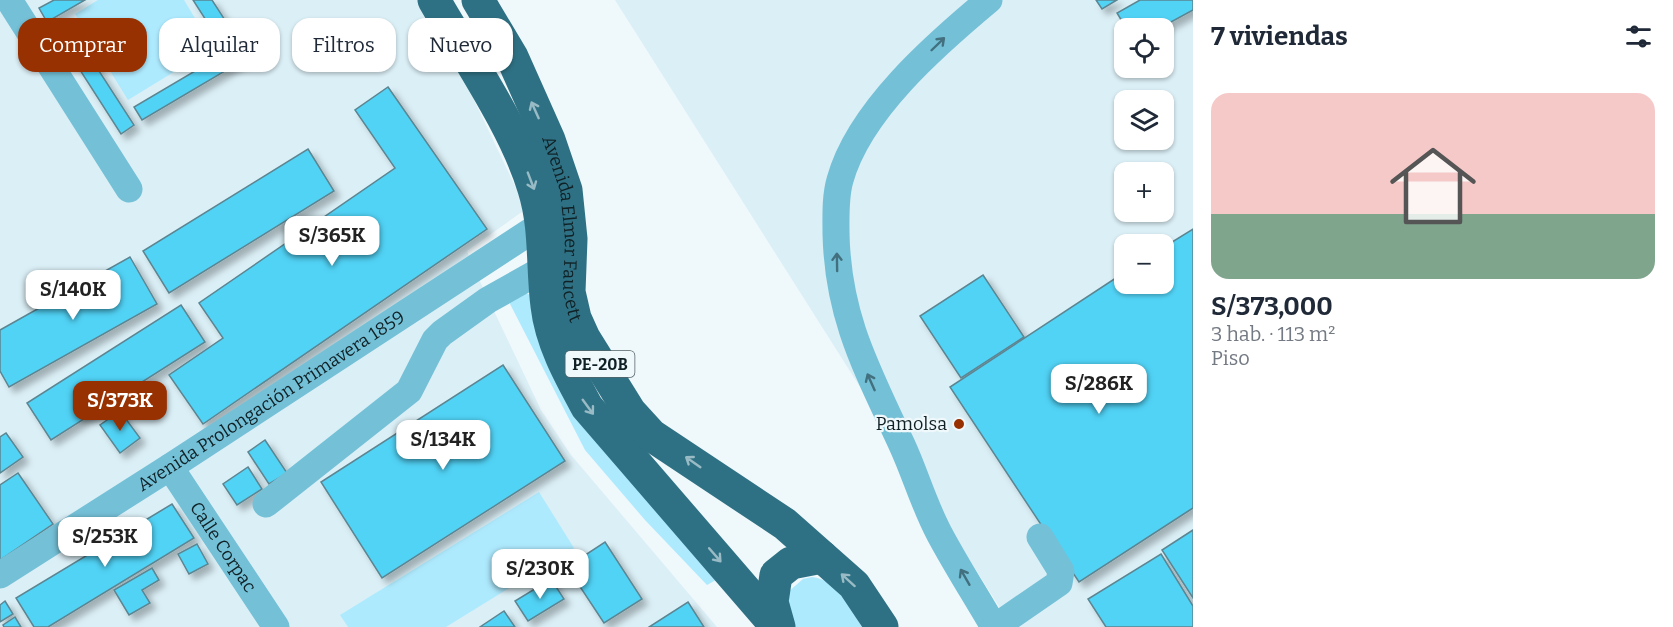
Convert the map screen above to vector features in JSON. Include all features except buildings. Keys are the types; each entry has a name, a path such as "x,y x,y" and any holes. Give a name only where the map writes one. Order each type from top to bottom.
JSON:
{"highway":[{"name":"Avenida Elmer Faucett","path":"434,0 515,141 534,188 542,224 550,320 567,371 587,407 778,627"},
{"name":"Avenida Elmer Faucett","path":"478,0 512,57 549,140 566,190 571,239 569,292 575,318 597,360 630,412 651,435 785,524 854,585 882,627"},
{"path":"778,627 772,602 776,575 791,563 822,557"}],"street":[{"path":"9,0 129,189"},
{"path":"988,0 941,40 896,85 853,147 839,181 836,219 837,273 859,354 902,445 938,532 994,627 1059,583 1061,571 1040,537"},
{"name":"Avenida Prolongación Primavera 1859","path":"0,575 171,467 542,224"},
{"path":"266,504 409,391 435,340 442,333 488,300 545,268"},
{"name":"Calle Corpac","path":"171,467 276,627"}],"shaded area":[{"path":"0,0 421,0 432,18 408,18 408,72 461,72 526,209 467,251 474,269 541,410 571,455 717,627 0,627"},
{"path":"98,0 184,0 195,18 159,18 159,72 174,72 128,100 111,72 147,72 147,18 77,18 75,14"},
{"path":"615,0 1193,0 1193,627 1012,627"},
{"path":"525,293 534,296 572,367 723,576 707,585 645,520 585,450 508,300"},
{"path":"539,492 574,548 446,627 348,627 340,615"},
{"path":"812,577 829,583 836,589 848,603 862,627 795,627 785,615 788,592 803,579"}],"place":[{"name":"Pamolsa","path":"959,424"}]}
